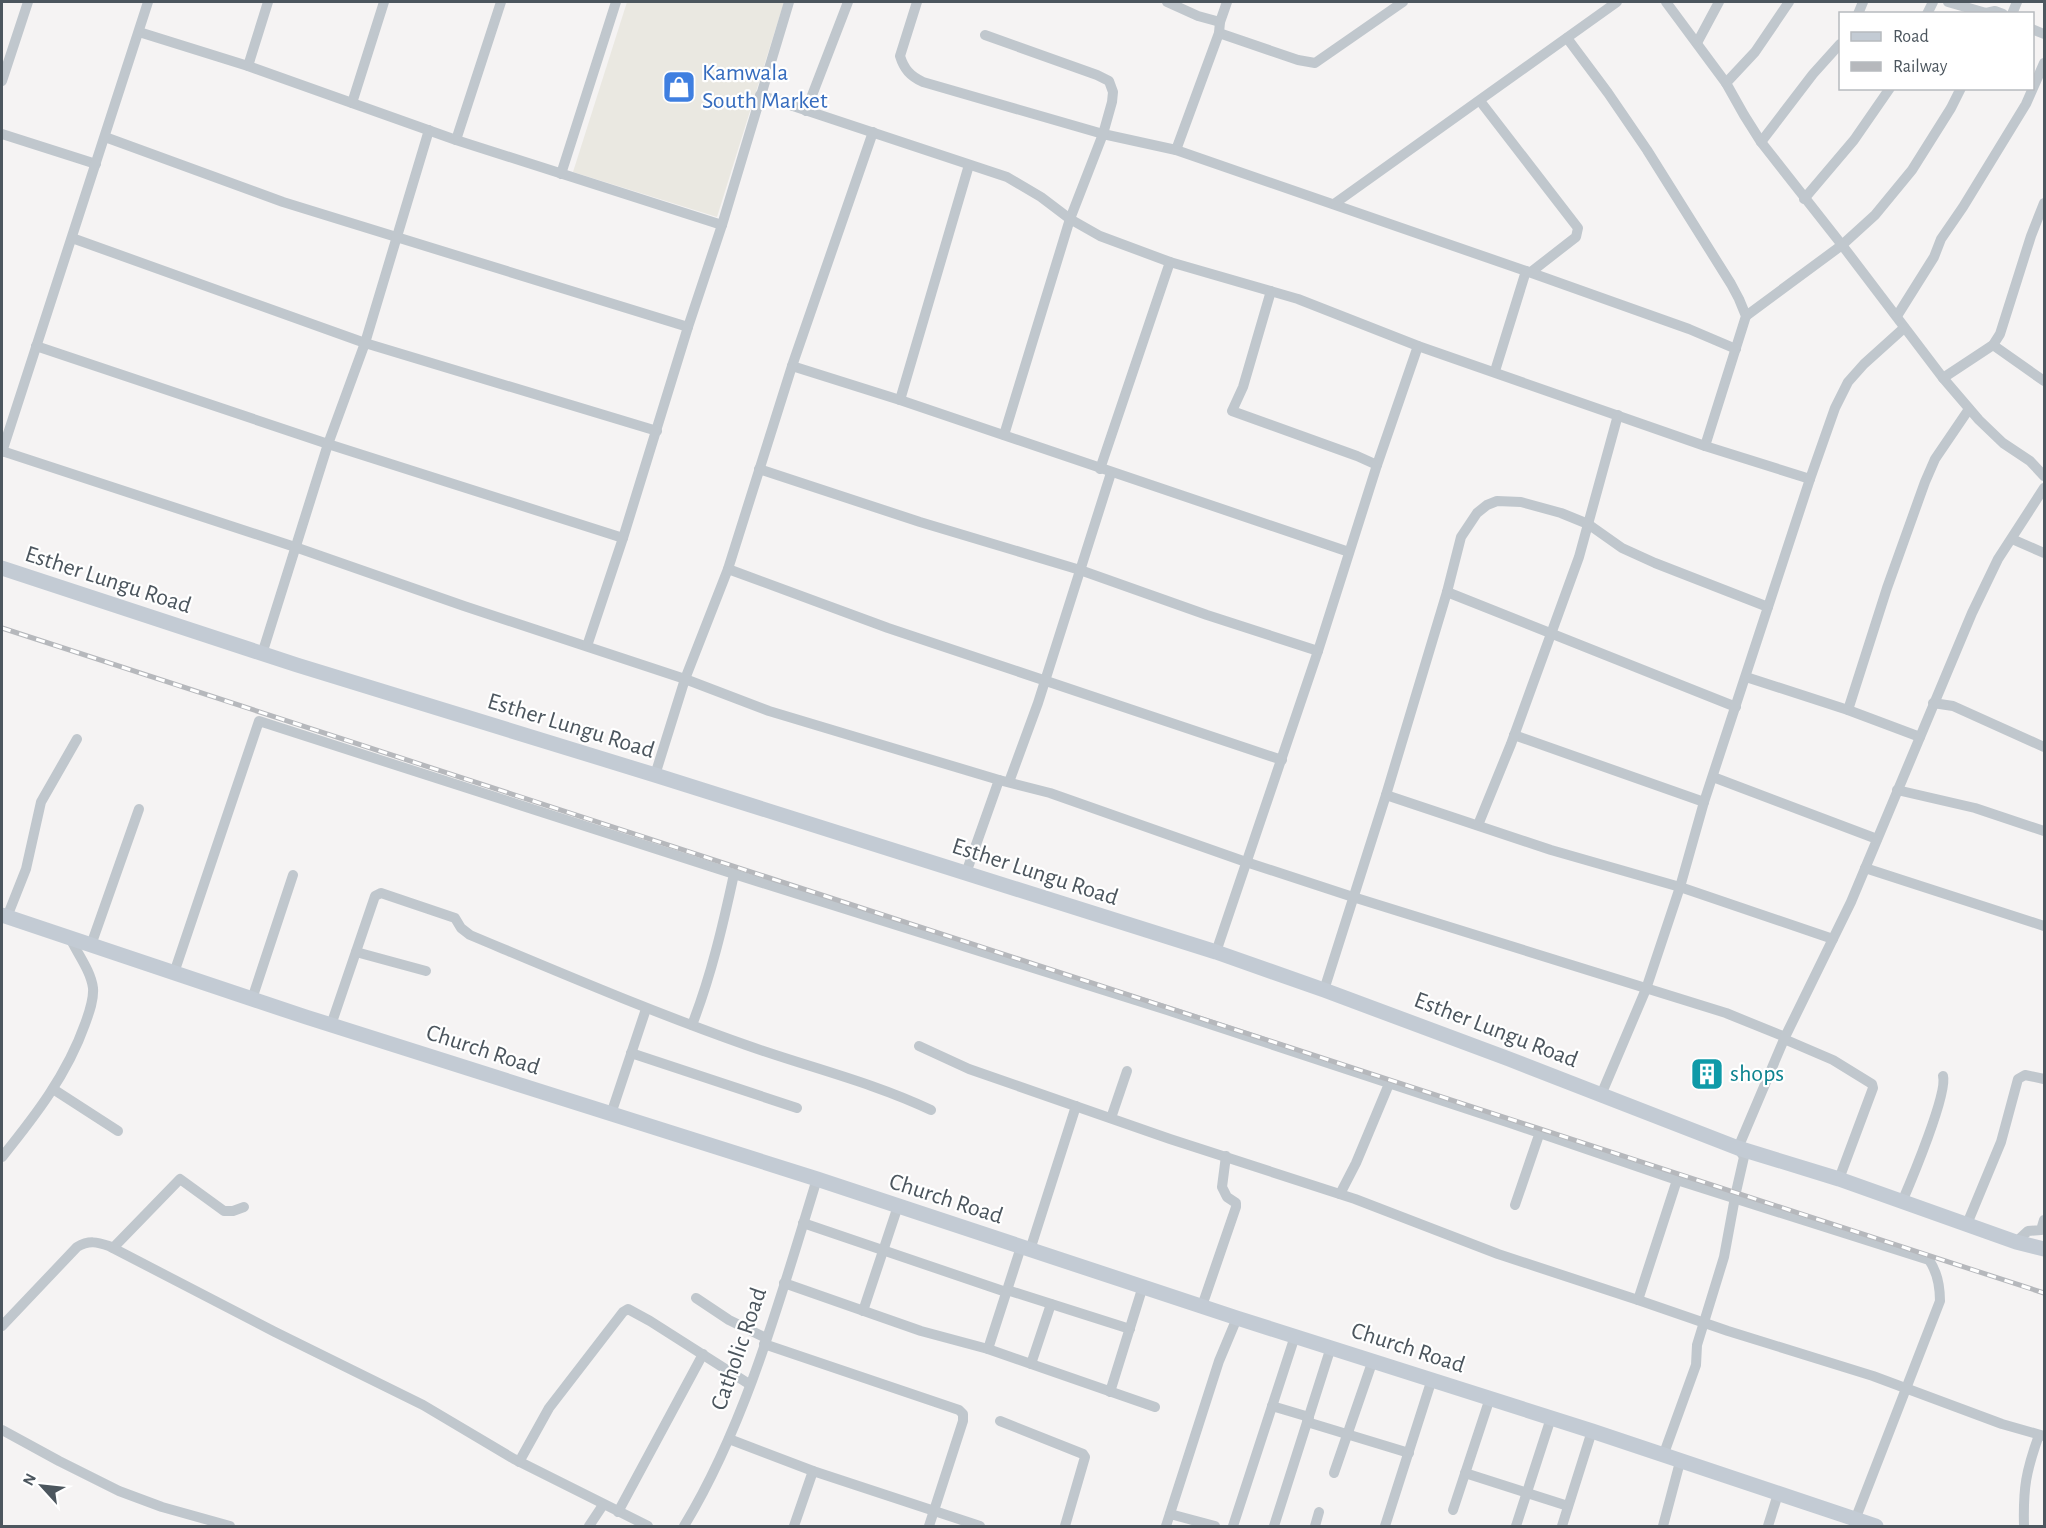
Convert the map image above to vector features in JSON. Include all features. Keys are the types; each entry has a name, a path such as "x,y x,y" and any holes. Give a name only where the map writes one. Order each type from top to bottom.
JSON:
{"street":[{"path":"2,81 28,2"},
{"path":"148,2 2,452 295,547 685,679 769,711 1050,793 1353,897 1726,1013 1833,1060 1872,1084 1873,1088 1839,1179"},
{"path":"248,66 268,2"},
{"path":"352,103 384,2"},
{"path":"456,140 501,2"},
{"path":"561,174 616,2"},
{"path":"587,646 722,225 789,2"},
{"path":"806,111 845,2"},
{"path":"918,2 900,56 902,64 910,75 923,82 1103,134 1176,150 1528,271 1736,349"},
{"path":"1167,2 1220,28 1298,60 1315,63 1403,2"},
{"path":"1176,150 1220,28 1227,2"},
{"path":"1334,204 1617,2"},
{"path":"1666,2 1726,83 1761,142 1943,378 1969,410 2003,443 2030,461 2044,476"},
{"path":"1697,43 1719,2"},
{"path":"1726,83 1755,52 1789,2"},
{"path":"1955,2 1983,12"},
{"path":"139,32 248,66 456,140 722,225"},
{"path":"984,35 1097,75 1109,81 1113,92 1103,134 1070,219 1004,435"},
{"path":"1568,38 1647,150 1731,284 1746,316"},
{"path":"1761,142 1813,74 1839,45"},
{"path":"2034,86 2044,63"},
{"path":"1804,199 1854,140 1889,90"},
{"path":"1705,446 1746,316 1842,245 1875,215 1912,170 1960,90"},
{"path":"1897,316 1934,257 1941,238 1963,207 2026,104 2032,90"},
{"path":"760,95 1007,177 1100,236 1170,262 1298,300 1418,346 1705,446 1810,479"},
{"path":"1480,101 1578,228 1576,237 1528,271 1495,371"},
{"path":"262,654 328,444 365,343 429,130"},
{"path":"655,775 685,679 728,570 792,366 873,132"},
{"path":"2,134 96,164"},
{"path":"105,136 283,202 688,327"},
{"path":"900,399 969,165"},
{"path":"1943,378 1993,345 2000,334 2031,236 2044,203"},
{"path":"72,238 365,343 657,430"},
{"path":"966,873 1044,679 1080,570 1106,471 1170,262"},
{"path":"1271,291 1243,387 1232,411 1377,465"},
{"path":"1601,1095 1646,989 1680,887 1704,802 1835,408 1848,382 1864,364 1904,328"},
{"path":"36,345 328,444 623,538"},
{"path":"1993,345 2044,381"},
{"path":"1216,952 1282,760 1348,552 1418,346"},
{"path":"792,366 900,399 1348,552"},
{"path":"1848,710 1924,482 1935,459 1969,410"},
{"path":"1478,825 1514,735 1579,557 1618,415"},
{"path":"759,469 920,522 1080,570 1318,651"},
{"path":"1663,1456 1689,1388 1696,1365 1697,1345 1724,1257 1734,1197 1744,1157 1738,1148 1785,1038 1865,868 1972,613 1998,559 2044,488"},
{"path":"1324,990 1386,795 1447,592 1461,537 1476,513 1497,501 1521,502 1561,513 1588,524 1601,535 1630,552 1768,607"},
{"path":"2012,539 2044,553"},
{"name":"Esther Lungu Road","path":"2,568 262,654 1216,952 1324,990 1738,1148 1839,1179 2016,1242 2044,1249"},
{"path":"728,570 888,628 1282,760"},
{"path":"1447,592 1736,707"},
{"path":"1746,677 1848,710 1920,737"},
{"path":"1933,703 1953,706 2044,747"},
{"path":"174,973 259,721 1167,1010 1540,1132 1677,1180 1929,1260 1940,1287 1940,1301 1907,1388 1865,1524"},
{"path":"1514,735 1704,802"},
{"path":"4,916 26,869 41,802 77,739"},
{"path":"1713,777 1877,839"},
{"path":"1896,790 1975,808 2044,831"},
{"path":"1386,795 1551,850 1680,887 1833,939"},
{"path":"92,945 139,809"},
{"path":"1865,868 2044,926"},
{"path":"692,1024 723,926 734,874"},
{"path":"252,999 293,875"},
{"path":"331,1025 375,896 381,893 455,918 461,928 470,935 646,1009 746,1045 878,1088 931,1110"},
{"name":"Church Road","path":"4,916 331,1025 817,1179 1237,1318 1592,1431 1865,1524"},
{"path":"2,1157 33,1119 53,1089 80,1038 93,996 93,986 70,938"},
{"path":"356,952 426,971"},
{"path":"611,1114 646,1009"},
{"path":"919,1046 969,1068 1355,1199 1498,1254 1907,1388 2002,1424 2042,1435 2030,1459 2026,1478 2023,1496 2024,1527"},
{"path":"631,1053 796,1108"},
{"path":"1111,1118 1127,1071"},
{"path":"1967,1224 2001,1142 2018,1079 2025,1074 2044,1079"},
{"path":"1902,1202 1932,1125 1943,1086 1943,1076"},
{"path":"1340,1194 1356,1164 1389,1084"},
{"path":"53,1089 118,1131"},
{"path":"988,1349 1007,1291 1025,1249 1076,1106"},
{"path":"1515,1205 1540,1132"},
{"path":"1202,1306 1236,1207 1236,1203 1227,1197 1222,1187 1226,1156"},
{"path":"113,1248 180,1179 224,1211 244,1207"},
{"name":"Catholic Road","path":"684,1527 708,1485 729,1440 765,1341 817,1179"},
{"path":"1638,1300 1677,1180"},
{"path":"863,1311 898,1206"},
{"path":"2016,1242 2028,1231 2041,1230 2044,1220"},
{"path":"803,1223 1130,1329"},
{"path":"2,1326 77,1247 86,1242 96,1242 113,1248 265,1327 423,1405 519,1462 648,1527"},
{"path":"784,1283 921,1330 988,1349 1155,1407"},
{"path":"1110,1392 1143,1286"},
{"path":"696,1298 765,1341 959,1410 963,1414 963,1421 929,1527"},
{"path":"1031,1364 1051,1304"},
{"path":"519,1462 549,1408 623,1312 628,1309 749,1384"},
{"path":"1166,1527 1219,1361 1237,1318"},
{"path":"1233,1527 1294,1336"},
{"path":"1274,1527 1331,1347"},
{"path":"618,1512 703,1354"},
{"path":"1334,1473 1373,1360"},
{"path":"1385,1527 1432,1379"},
{"path":"1453,1510 1490,1398"},
{"path":"1272,1406 1347,1434 1408,1453"},
{"path":"1516,1527 1551,1418"},
{"path":"1000,1421 1083,1454 1085,1457 1065,1527"},
{"path":"2,1430 119,1491 162,1507 227,1526"},
{"path":"1562,1527 1592,1431"},
{"path":"729,1440 980,1527"},
{"path":"1663,1527 1680,1462"},
{"path":"794,1527 813,1471"},
{"path":"1465,1473 1569,1506"},
{"path":"1768,1527 1779,1494"},
{"path":"589,1527 603,1505"},
{"path":"1315,1527 1319,1512"},
{"path":"1170,1514 1215,1527"}],"shaded area":[{"name":"Kamwala South Market","path":"627,2 784,2 717,217 573,172"}],"railway":[{"path":"2,628 2044,1293"}],"place":[{"name":"Kamwala South Market","path":"679,87"},
{"name":"shops","path":"1707,1074"}]}
